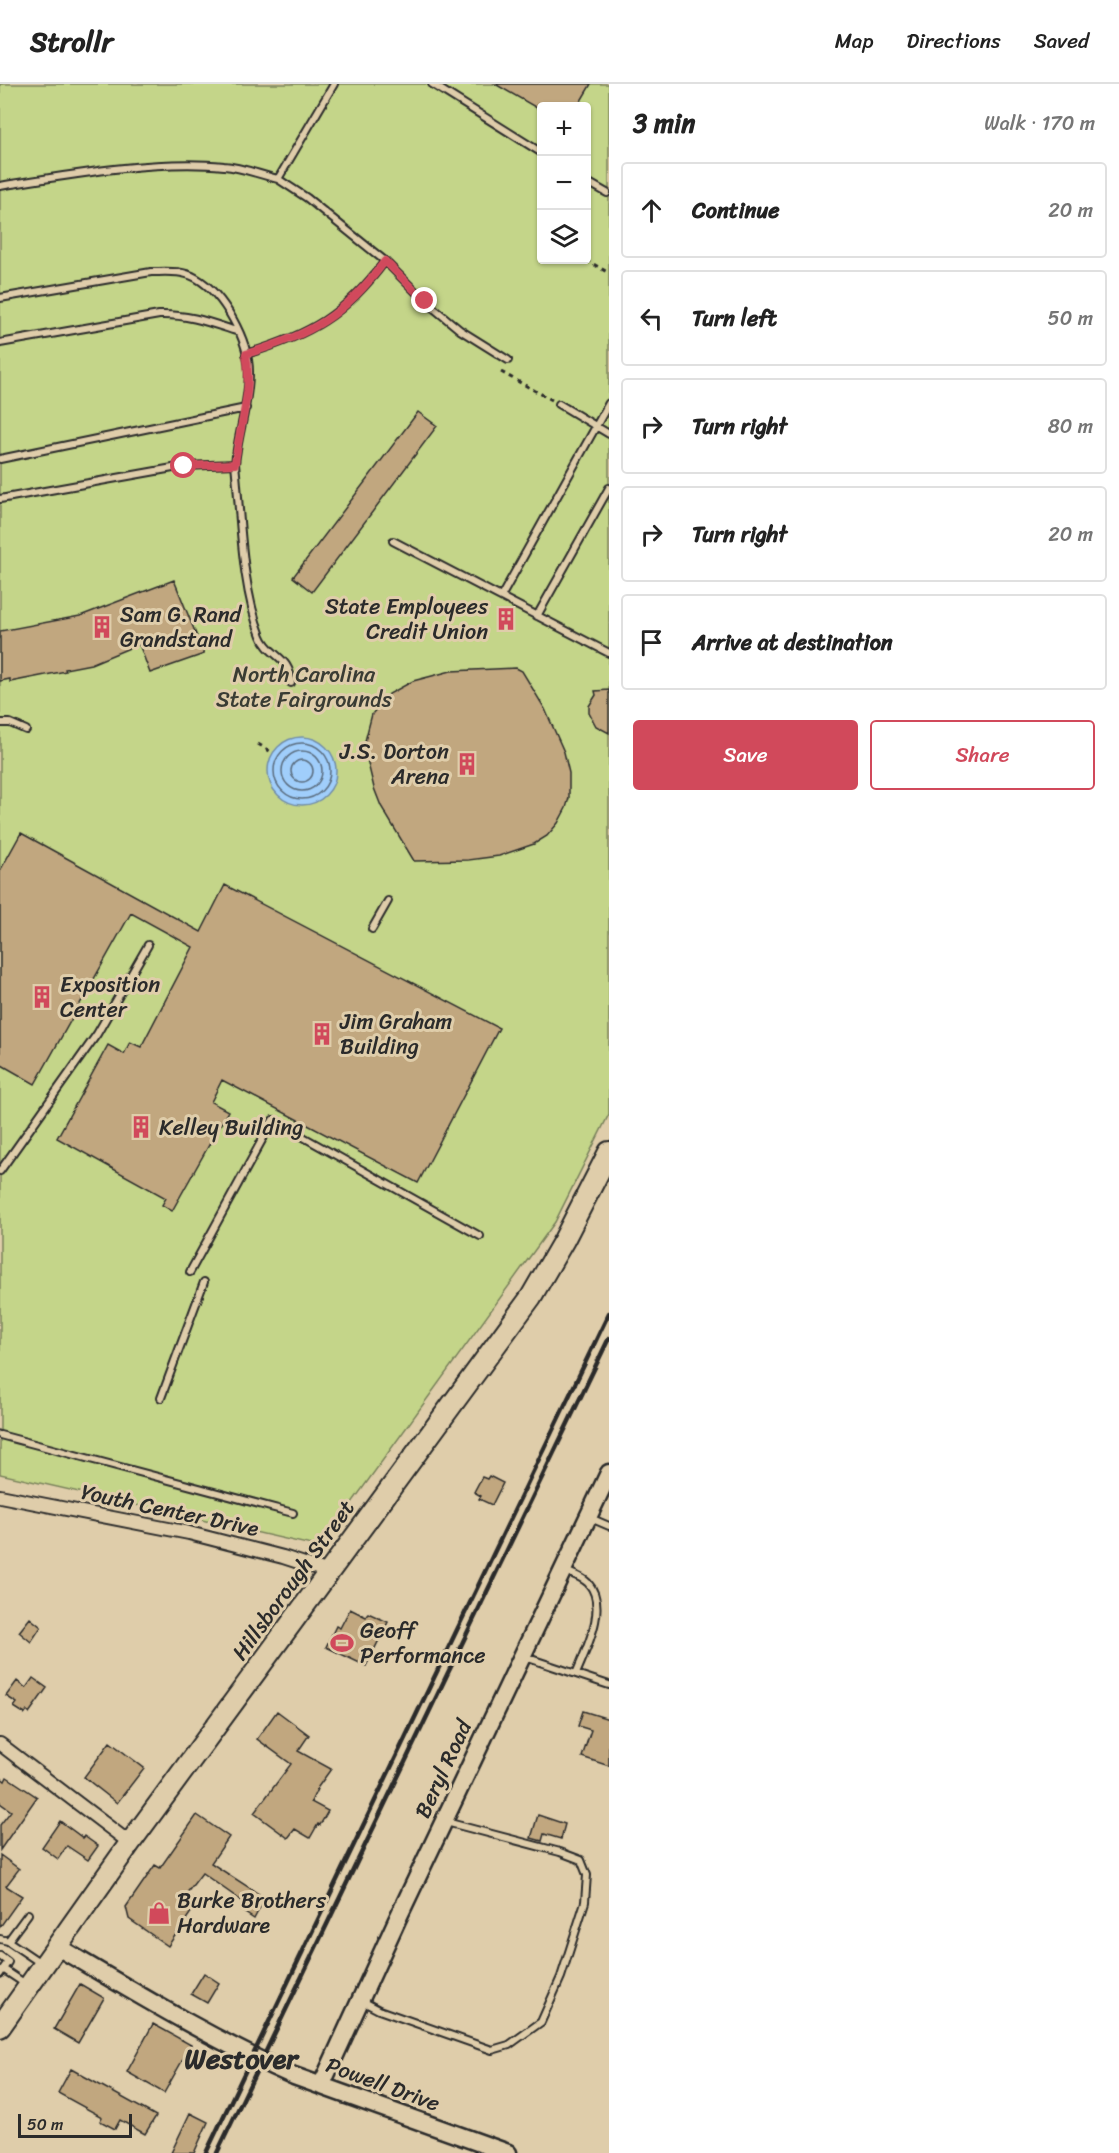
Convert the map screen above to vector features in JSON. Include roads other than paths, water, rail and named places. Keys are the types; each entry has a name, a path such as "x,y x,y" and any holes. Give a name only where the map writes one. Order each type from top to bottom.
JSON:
{"main road":[{"name":"Hillsborough Street","path":"0,2027 130,1843 531,1297 564,1240 609,1152"}],"street":[{"name":"Beryl Road","path":"321,2086 443,1821 609,1473"},
{"name":"Youth Center Drive","path":"0,1496 189,1533 283,1557 329,1572"},
{"path":"0,1744 130,1843"},
{"name":"Powell Drive","path":"56,1946 277,2069 508,2153"}],"lane":[{"path":"278,179 334,84"},
{"path":"432,84 537,150"},
{"path":"0,186 163,165 225,166 278,179 307,198 385,261 425,301 460,330 508,360"},
{"path":"591,184 606,193"},
{"path":"246,354 279,344 319,325 352,300 385,261"},
{"path":"0,298 151,272 175,272 195,277 211,289 228,310 239,332 249,370 246,408 238,436 235,464 251,603 265,646 283,660 291,675 291,683"},
{"path":"0,343 159,315 180,314 239,332"},
{"path":"501,597 609,403"},
{"path":"559,404 609,434"},
{"path":"0,459 246,408"},
{"path":"0,499 184,466 235,464"},
{"path":"537,616 609,488"},
{"path":"393,541 609,653"},
{"path":"0,723 10,723 26,730"},
{"path":"372,929 388,901"},
{"path":"0,1171 97,1034 148,945"},
{"path":"190,1272 273,1120 480,1236"},
{"path":"161,1398 204,1282"},
{"path":"0,1435 294,1513"},
{"path":"587,1517 609,1526"},
{"path":"562,1570 589,1583 600,1602 599,1619 576,1674"},
{"path":"521,1656 609,1685"},
{"path":"360,2000 379,2010 492,2050 509,2045 541,2022 561,1977 585,1902 587,1875 581,1860 560,1852 443,1821"},
{"path":"8,1941 28,1914"},
{"path":"0,1939 8,1941 43,1964"},
{"path":"0,1956 8,1962 1,1971 28,1986"}],"water":[{"path":"302,737 315,740 326,747 333,758 336,771 333,784 326,795 315,802 302,805 289,802 278,795 271,784 268,771 271,758 278,747 289,740"}],"railway":[{"path":"206,2153 609,1313"},
{"path":"217,2153 609,1338"}],"place":[{"name":"State Employees Credit Union","path":"506,619"},
{"name":"Sam G. Rand Grandstand","path":"102,627"},
{"name":"J.S. Dorton Arena","path":"467,764"},
{"name":"Exposition Center","path":"42,997"},
{"name":"Jim Graham Building","path":"322,1034"},
{"name":"Kelley Building","path":"141,1127"},
{"name":"Geoff Performance","path":"342,1643"},
{"name":"Burke Brothers Hardware","path":"159,1913"}],"district":[{"name":"Westover","path":"241,2058"}],"park label":[{"name":"North Carolina State Fairgrounds","path":"304,686"}]}
